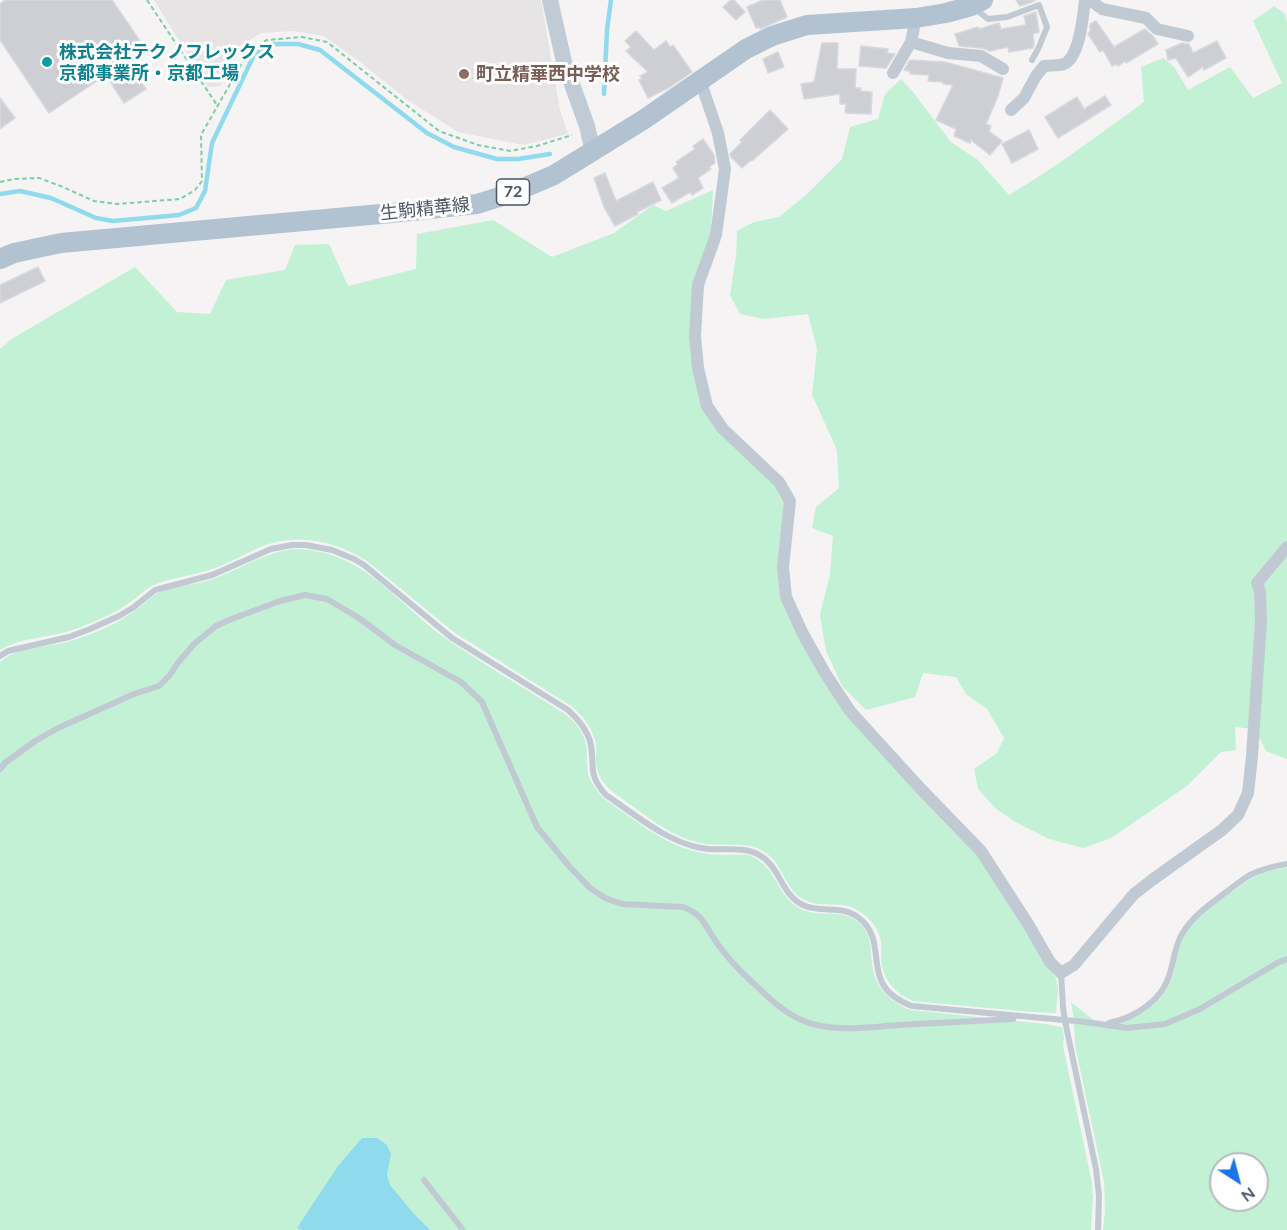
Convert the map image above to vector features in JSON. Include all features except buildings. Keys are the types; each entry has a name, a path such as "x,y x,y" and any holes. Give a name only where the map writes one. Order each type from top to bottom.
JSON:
{"main road":[{"name":"生駒精華線","path":"0,259 14,253 61,243 477,204 512,193 554,175 643,120 746,49 772,36 807,25 916,18 946,13 977,3"}],"street":[{"path":"550,0 564,62 587,126 593,152"},
{"path":"1011,110 1024,98 1044,66 1065,63 1074,55 1085,0"},
{"path":"1090,0 1102,9 1146,18 1157,29 1188,36"},
{"path":"893,74 911,42 916,18"},
{"path":"911,42 948,53 981,56 1003,69"},
{"path":"700,80 718,133 725,170 716,235 698,285 695,336 698,368 707,406 723,429 779,482 790,501 783,567 786,597 825,673 850,711 981,851 1050,962 1061,973 1074,965 1134,894 1222,830 1238,815 1248,793 1252,756 1261,621 1260,591 1257,583 1287,547"}],"lane":[{"path":"977,3 988,20 1007,17 1039,5 1047,27 1032,60"},
{"path":"0,656 17,648 69,637 90,629 119,616 155,590 212,575 271,549 292,545 319,547 337,552 364,565 452,638 568,710 576,717 587,734 590,743 592,772 600,788 663,834 690,846 715,850 750,851 758,854 771,864 791,897 798,903 813,909 844,910 862,920 875,939 876,963 880,979 890,993 912,1006 1127,1028 1164,1024 1200,1009 1287,959"},
{"path":"0,769 35,741 58,728 134,694 159,686 170,675 189,648 204,635 229,620 280,601 305,595 327,599 359,618 395,645 461,682 482,702 537,828 590,888 605,898 621,904 683,907 691,910 704,921 719,946 749,979 793,1016 826,1027 859,1028 1031,1018"},
{"path":"1103,1024 1127,1018 1148,1006 1156,998 1170,976 1178,942 1197,914 1250,875 1263,869 1287,864"},
{"path":"1061,973 1065,1021 1096,1169 1099,1196 1098,1230"},
{"path":"424,1180 463,1230"}],"path":[{"path":"147,0 218,106"},
{"path":"0,182 14,178 39,178 94,201 117,204 180,199 195,190 202,181 201,135 250,49 267,40 302,37 327,42 439,131 478,145 510,151 537,146 572,135"}],"shaded area":[{"name":"町立精華西中学校","path":"154,0 541,0 560,110 568,134 523,145 458,132 406,99 324,36 294,31 261,33 240,46 220,86 208,87"}],"green space":[{"path":"1274,6 1285,14 1287,24 1287,759 1266,751 1255,729 1235,727 1236,750 1221,752 1187,786 1111,838 1083,848 1049,839 1017,823 995,808 978,789 974,769 997,753 1004,738 987,709 966,694 956,677 923,673 915,697 866,710 842,686 826,651 820,614 830,575 833,536 812,528 816,507 839,488 837,450 812,395 817,349 808,314 764,319 740,314 730,295 737,231 754,222 779,217 806,195 842,159 850,127 878,119 885,94 901,79 951,142 978,160 1009,195 1061,162 1144,102 1141,67 1163,58 1174,67 1188,90 1230,67 1253,98 1282,83 1253,21"},
{"path":"713,190 711,234 693,284 702,409 775,486 785,502 778,566 820,676 977,854 1056,978 1058,989 1056,1013 913,1001 901,994 884,974 880,937 875,926 867,917 847,906 814,903 800,897 789,885 776,863 763,851 748,846 708,844 689,840 667,829 612,792 597,770 596,745 591,730 575,709 455,633 367,561 328,543 286,540 272,543 218,567 154,585 122,608 83,626 15,643 0,650 0,349 13,338 135,267 177,312 210,314 226,280 285,270 295,245 329,244 348,286 416,269 417,234 493,220 552,257 614,233 653,205 666,211"},
{"path":"293,549 318,551 340,558 359,568 448,640 565,714 578,727 583,737 587,748 588,774 596,790 603,798 650,831 689,850 714,854 749,855 766,866 785,896 799,908 816,913 841,914 856,920 868,935 873,971 879,986 896,1003 911,1010 1062,1027 1063,1046 1092,1183 1091,1230 0,1230 0,662 24,650 78,639 96,632 121,620 165,590 216,578 263,557"},
{"path":"1287,868 1287,1230 1103,1230 1104,1182 1075,1045 1071,1002 1102,1027 1124,1022 1145,1011 1162,996 1169,986 1183,940 1199,917 1252,878 1273,870"}],"water":[{"path":"362,1138 377,1138 387,1145 391,1154 387,1175 390,1185 430,1230 302,1230 297,1228 338,1166"}],"waterway":[{"path":"604,94 611,0"},
{"path":"0,194 20,191 51,198 96,218 113,221 179,215 196,208 205,191 212,143 254,55 268,44 298,44 320,50 427,133 454,147 497,159 518,159 550,154"}],"place":[{"name":"株式会社テクノフレックス 京都事業所・京都工場","path":"47,62"},
{"name":"町立精華西中学校","path":"464,74"}]}
